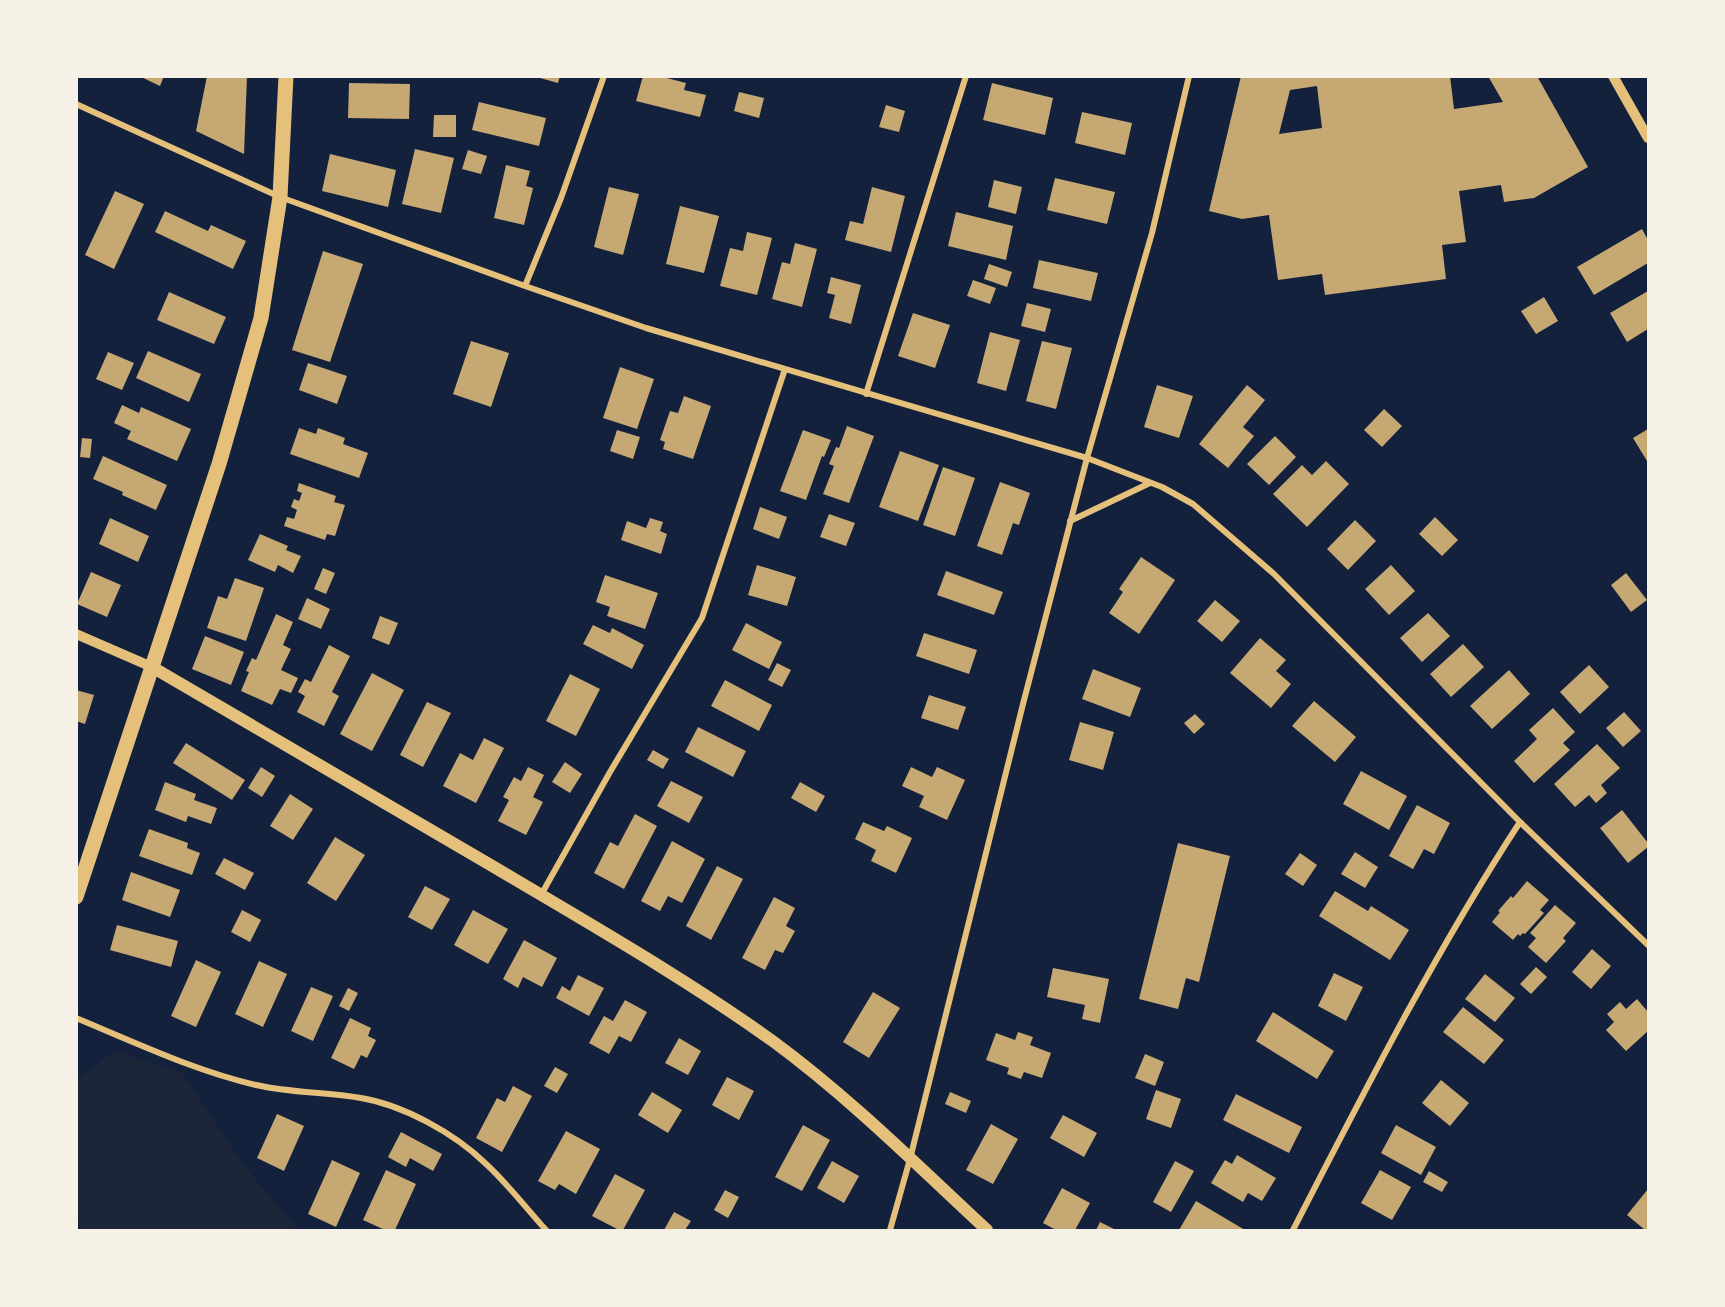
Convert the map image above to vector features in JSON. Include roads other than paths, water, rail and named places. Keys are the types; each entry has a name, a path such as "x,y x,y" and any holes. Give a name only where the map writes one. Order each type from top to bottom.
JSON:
{"main road":[{"path":"76,897 219,464 261,318 280,197 286,76"},
{"path":"152,667 541,895 676,977 775,1043 830,1087 987,1230"}],"street":[{"path":"525,286 561,198 604,76"},
{"path":"866,394 966,76"},
{"path":"890,1230 910,1159 1070,521 1152,233 1189,76"},
{"path":"1614,76 1648,138"},
{"path":"76,104 280,197 525,286 646,328 1087,458 1193,504 1274,574 1520,822 1648,945"},
{"path":"541,895 616,762 702,618 785,369"},
{"path":"1070,521 1149,483"},
{"path":"76,634 152,667"},
{"path":"1293,1230 1377,1067 1487,873 1520,822"},
{"path":"76,1018 227,1077 283,1090 360,1098 384,1103 404,1111 453,1138 484,1162 546,1230"}]}
